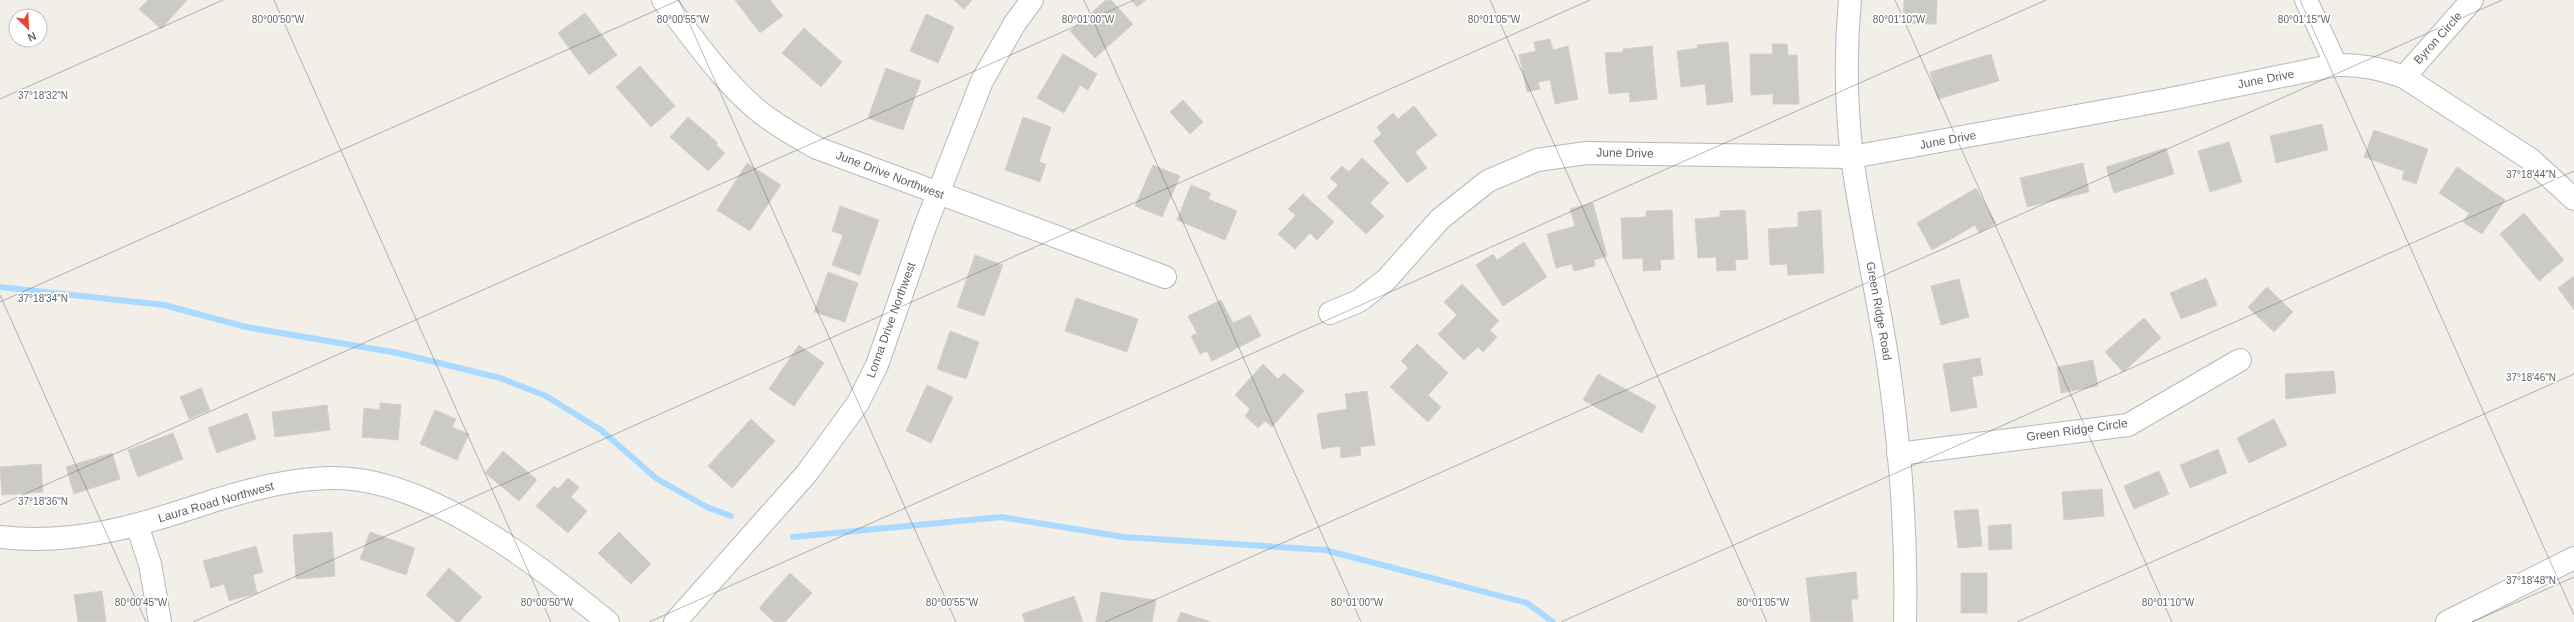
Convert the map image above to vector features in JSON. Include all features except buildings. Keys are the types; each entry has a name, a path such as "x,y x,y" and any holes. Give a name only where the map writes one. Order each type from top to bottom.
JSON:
{"street":[{"name":"June Drive Northwest","path":"663,0 723,76 754,107 784,130 817,148 1165,277"},
{"name":"Lonna Drive Northwest","path":"674,622 807,473 858,403 877,366 938,193 985,76 1015,23 1032,0"},
{"name":"Green Ridge Road","path":"1850,0 1847,33 1847,100 1852,157 1890,376 1902,482 1905,622"},
{"path":"2306,0 2336,65"},
{"name":"Byron Circle","path":"2404,77 2472,0"},
{"name":"June Drive","path":"1330,313 1359,301 1387,279 1440,219 1488,181 1537,160 1587,152 1852,157 2165,100 2336,65 2357,65 2381,69 2404,77 2530,159 2574,198"},
{"name":"Green Ridge Circle","path":"1898,454 2128,425 2240,360"},
{"name":"Laura Road Northwest","path":"0,537 54,539 87,537 137,525 244,491 286,482 329,478 366,481 390,486 418,497 464,519 531,564 608,622"},
{"path":"137,525 150,564 160,622"},
{"path":"2446,622 2574,558"}],"waterway":[{"path":"0,287 164,305 246,327 398,353 500,378 546,396 601,430 657,479 709,508 731,516"},
{"path":"793,537 1001,517 1124,537 1325,550 1527,603 1553,622"}]}
